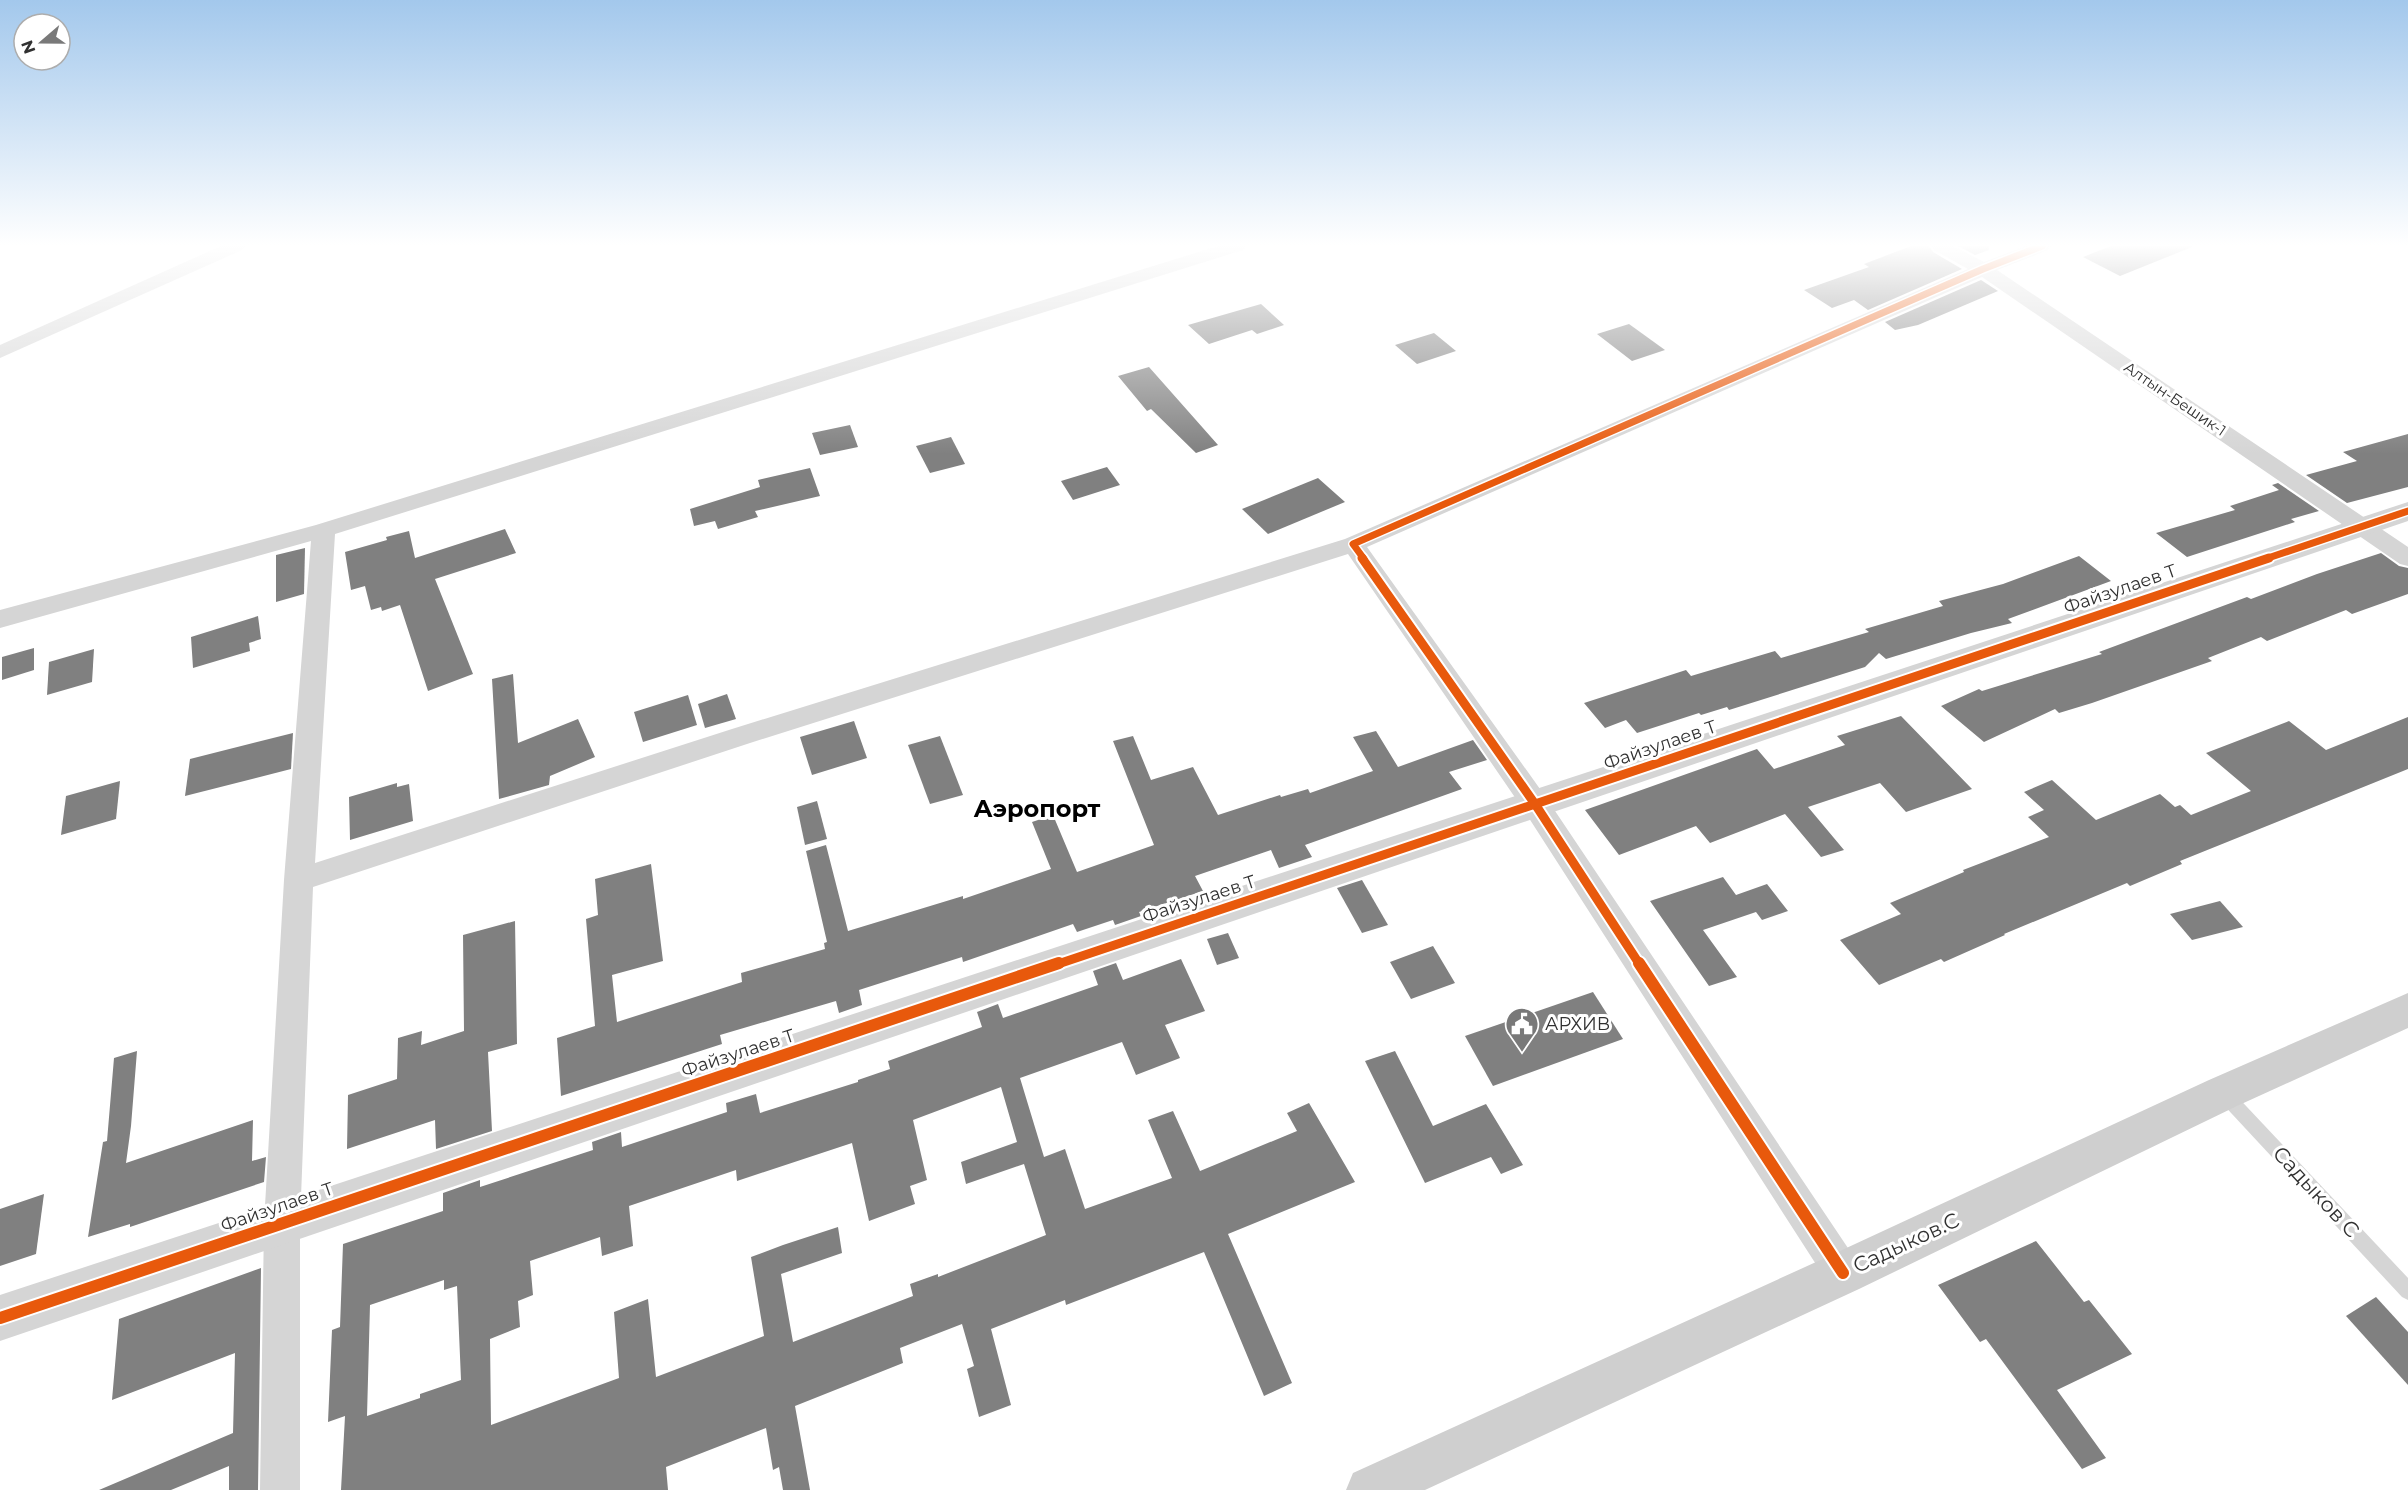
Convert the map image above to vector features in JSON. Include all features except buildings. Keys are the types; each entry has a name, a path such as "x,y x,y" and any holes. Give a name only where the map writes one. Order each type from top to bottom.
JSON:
{"main road":[{"name":"Садыков.С","path":"1370,1490 1843,1273 2223,1093 2408,1010"}],"street":[{"path":"0,352 81,316"},
{"path":"0,619 324,530 1013,316"},
{"path":"300,880 729,740 1353,544 1876,316"},
{"name":"Алтын-Бешик-1","path":"2052,316 2408,558"},
{"name":"Файзулаев Т","path":"0,1318 2408,510"},
{"path":"280,1490 282,1223 300,880 324,530"},
{"path":"1353,544 1534,804 1843,1273"}],"lane":[{"name":"Садыков С","path":"2223,1093 2408,1291"}],"cycle path":[{"path":"1843,1273 1535,804 1353,544 1876,316"},
{"path":"0,1318 2408,511"}],"place":[{"name":"АРХИВ","path":"1522,1053"}],"district":[{"name":"Аэропорт","path":"1037,809"}]}
